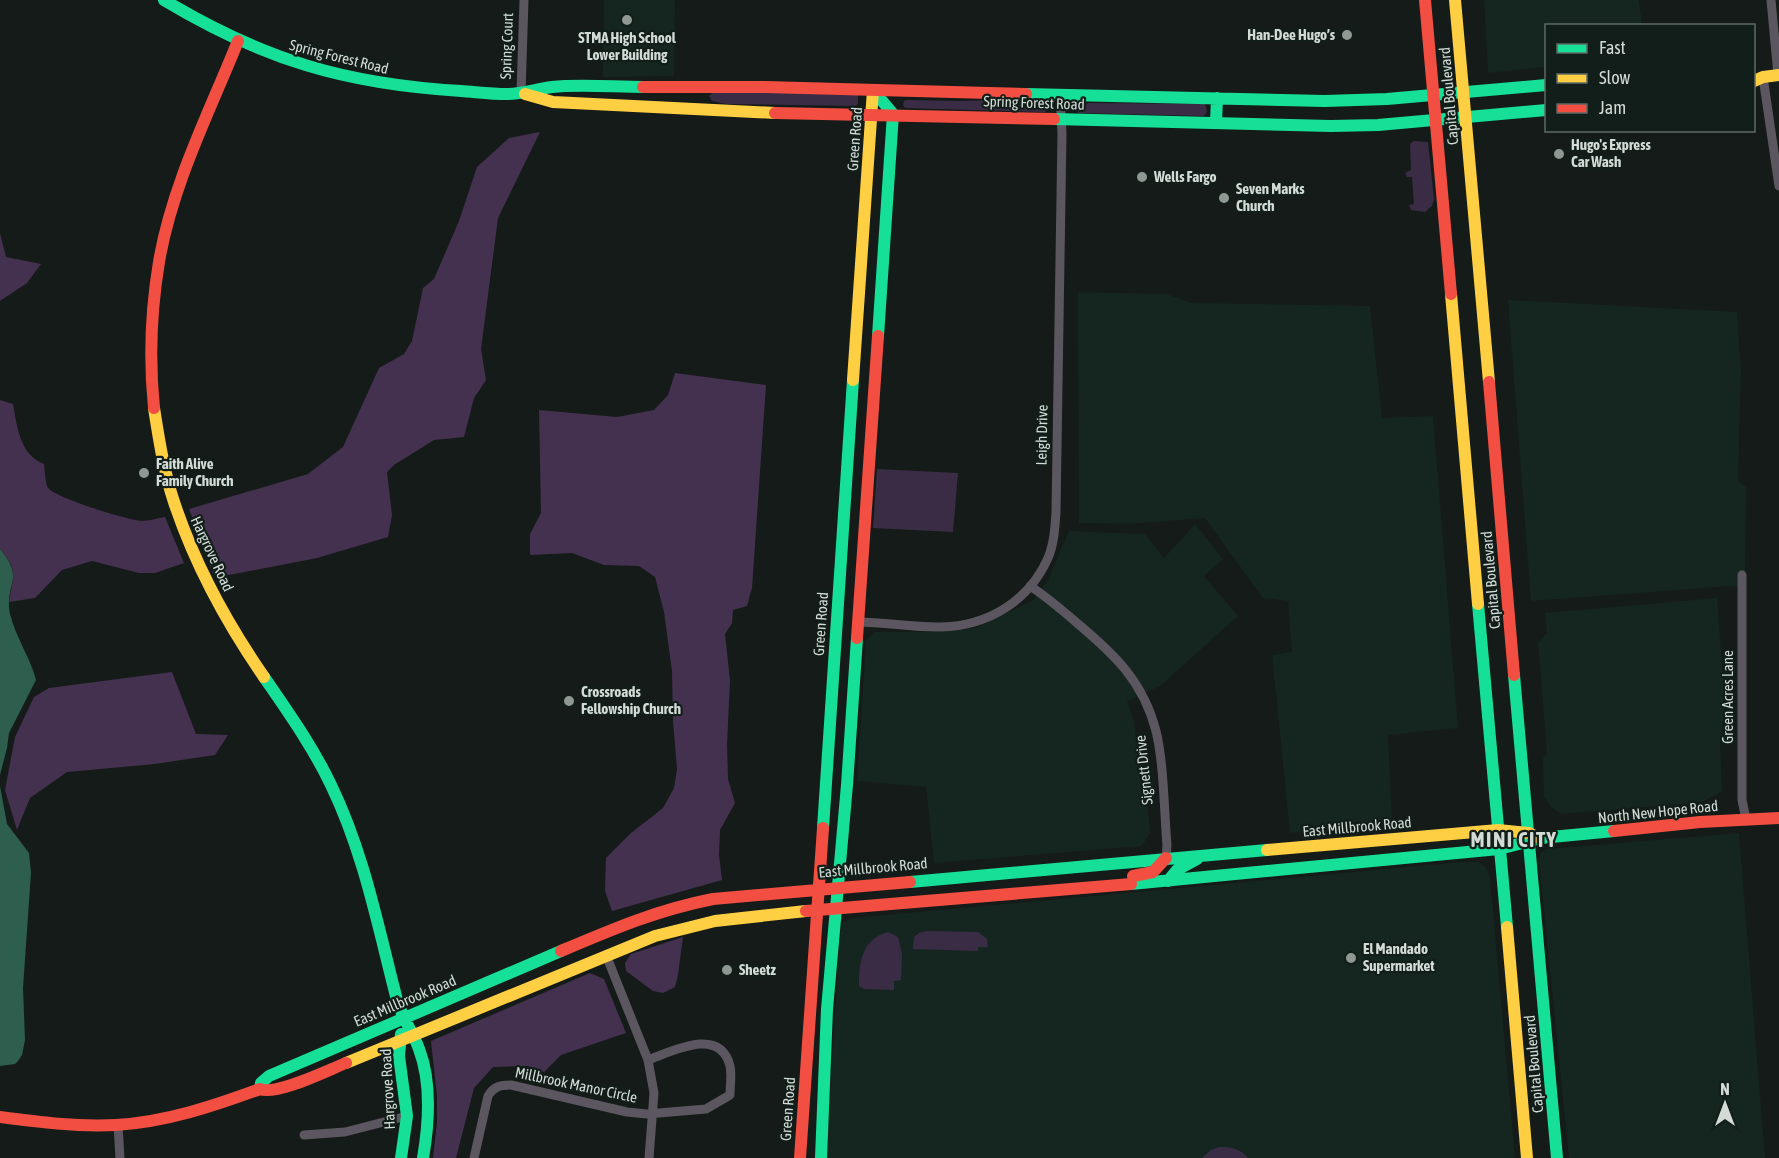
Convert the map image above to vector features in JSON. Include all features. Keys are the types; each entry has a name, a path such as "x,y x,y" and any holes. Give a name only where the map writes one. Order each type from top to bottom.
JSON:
{"main road":[{"name":"Spring Forest Road","path":"164,0 238,41 302,66 370,83 438,91 521,93 553,87 873,90 1356,101 1545,86"},
{"name":"Capital Boulevard","path":"1425,0 1527,1158"},
{"name":"Capital Boulevard","path":"1455,0 1533,838 1557,1158"},
{"name":"Hargrove Road","path":"238,41 188,163 169,220 159,261 154,295 151,372 157,433 167,482 182,528 204,579 330,782 363,868 406,1039 399,1056 407,1116 401,1158"},
{"path":"1757,77 1778,75"},
{"name":"Green Road","path":"873,90 892,114"},
{"name":"Green Road","path":"800,1158 873,90"},
{"name":"Spring Forest Road","path":"521,93 553,102 871,115 1352,126 1545,110"},
{"path":"1216,123 1217,98"},
{"path":"821,1158 827,1010 858,622 892,114"},
{"path":"855,349 877,351"},
{"path":"850,414 872,416"},
{"path":"837,622 858,622"},
{"name":"North New Hope Road","path":"1499,849 1533,838 1779,818"},
{"name":"East Millbrook Road","path":"260,1089 261,1083 269,1076 619,926 668,909 729,896 1498,830 1533,838"},
{"name":"East Millbrook Road","path":"0,1117 54,1123 118,1125 191,1113 260,1089 263,1091 276,1090 655,936 700,924 760,915 1079,890 1499,849"},
{"path":"1168,881 1172,874 1182,866 1207,855"},
{"path":"1079,890 1108,878 1149,874 1157,869 1166,858"},
{"path":"810,1008 827,1010"},
{"name":"Hargrove Road","path":"406,1039 419,1049 424,1066 427,1128 423,1158"}],"street":[{"name":"Spring Court","path":"521,93 524,0"},
{"path":"1771,0 1778,75"},
{"path":"1757,77 1777,150 1779,186"},
{"name":"Leigh Drive","path":"858,622 942,627 969,624 1000,612 1015,602 1030,586 1048,557 1053,541 1056,512 1060,94"},
{"name":"Green Acres Lane","path":"1742,575 1742,804 1746,819"},
{"name":"Signett Drive","path":"1030,586 1118,658 1137,683 1153,720 1159,749 1167,845 1166,858"},
{"path":"606,956 648,1060 654,1093 649,1158"},
{"path":"648,1060 706,1042 722,1050 730,1066 730,1095 706,1109 654,1114"},
{"name":"Millbrook Manor Circle","path":"474,1158 488,1095 500,1085 511,1085 627,1112 654,1114"},
{"path":"304,1135 345,1132 407,1116"},
{"path":"118,1125 120,1158"}],"shaded area":[{"path":"604,0 675,0 674,76 603,77"},
{"path":"1484,0 1639,0 1642,24 1545,24 1545,67 1488,73"},
{"path":"713,92 858,95 858,103 856,106 726,104 712,101 709,96"},
{"path":"1042,99 1050,101 1048,110 1044,112 905,108 903,105 907,100"},
{"path":"1089,103 1205,104 1207,112 1204,116 1078,113 1077,106"},
{"path":"540,132 498,218 481,349 486,380 474,398 464,437 434,440 394,465 387,472 392,515 388,537 317,558 229,575 213,573 189,509 308,474 343,447 379,368 404,354 412,341 423,288 434,279 459,221 477,167 509,138"},
{"path":"1414,141 1428,142 1434,199 1432,206 1425,212 1411,210 1409,205 1414,204 1412,177 1407,177 1405,173 1411,170 1410,144"},
{"path":"0,233 6,257 41,264 27,283 0,301"},
{"path":"1078,292 1167,294 1191,303 1370,306 1382,418 1433,416 1458,728 1388,735 1392,822 1290,833 1272,655 1292,652 1288,601 1263,598 1205,518 1129,524 1079,523"},
{"path":"1508,300 1737,312 1741,371 1738,481 1746,487 1745,585 1531,601"},
{"path":"675,373 766,385 752,588 747,606 733,610 732,623 725,634 730,680 728,779 735,803 720,830 719,855 722,880 612,911 605,891 606,858 631,833 663,808 674,788 677,769 672,671 664,612 655,577 639,566 604,565 572,553 530,555 530,534 541,513 539,410 617,417 654,410 668,395"},
{"path":"0,400 13,404 21,439 30,454 44,464 48,488 77,503 122,517 148,521 165,517 184,563 155,573 139,573 92,561 62,570 35,598 9,602 13,574 10,563 0,549"},
{"path":"877,469 958,473 953,532 873,528"},
{"path":"1195,524 1223,559 1204,576 1238,616 1160,686 1127,701 1134,721 1140,773 1145,774 1150,833 1142,846 934,863 926,787 857,781 866,641 874,632 933,632 976,628 1032,601 1048,580 1069,531 1145,534 1164,558"},
{"path":"0,549 12,568 10,614 36,680 9,733 0,775"},
{"path":"1717,598 1725,705 1720,744 1722,791 1704,801 1693,803 1561,814 1551,807 1544,797 1543,758 1547,753 1538,643 1547,633 1545,613"},
{"path":"172,672 196,734 228,735 215,755 155,764 67,772 30,798 17,830 5,790 15,737 34,697 49,688"},
{"path":"0,786 7,824 29,853 31,873 23,988 25,1040 22,1055 18,1061 15,1064 0,1066"},
{"path":"1739,833 1765,1158 1569,1158 1540,853 1547,849"},
{"path":"1479,862 1490,876 1515,1158 826,1158 840,934 843,922 853,918"},
{"path":"927,931 978,932 987,939 988,947 978,947 978,951 913,949 914,937"},
{"path":"888,932 898,937 902,954 901,980 894,981 894,990 864,989 859,986 861,960 872,940"},
{"path":"683,937 675,987 663,993 653,991 626,971 625,963 631,954"},
{"path":"590,973 604,979 626,1033 561,1055 544,1072 527,1066 493,1067 474,1088 456,1158 433,1158 437,1096 431,1041"},
{"path":"1219,1147 1235,1149 1248,1158 1202,1158 1211,1150"}],"traffic: fast":[{"path":"164,0 236,39 271,53 342,75 380,82 419,88 501,94 563,86 643,87"},
{"path":"1026,94 1325,101 1387,99 1545,85"},
{"path":"873,90 893,114 878,336"},
{"path":"1216,123 1217,98"},
{"path":"1054,119 1331,126 1378,125 1545,110"},
{"path":"823,828 853,380"},
{"path":"1478,604 1507,927"},
{"path":"821,1158 827,1009 847,785 857,638"},
{"path":"1514,675 1557,1158"},
{"path":"264,677 300,730 324,771 353,837 397,1000 417,1043 426,1075 427,1131 423,1158"},
{"path":"1131,884 1499,849 1541,838 1614,831"},
{"path":"910,882 1267,850"},
{"path":"1168,881 1177,870 1197,859"},
{"path":"260,1089 261,1083 269,1076 561,951"},
{"path":"401,1034 399,1056 407,1116 401,1158"}],"traffic: slow":[{"path":"1455,0 1489,382"},
{"path":"1755,81 1779,75"},
{"path":"853,380 873,90"},
{"path":"525,94 553,102 775,113"},
{"path":"1451,294 1478,604"},
{"path":"154,408 167,479 182,525 224,614 264,677"},
{"path":"1267,850 1498,830 1529,833 1537,837"},
{"path":"346,1063 655,936 715,921 806,911"},
{"path":"1507,927 1527,1158"}],"traffic: jam":[{"path":"1425,0 1451,294"},
{"path":"154,408 151,353 153,316 156,280 165,233 192,150 238,41"},
{"path":"643,87 765,87 1026,94"},
{"path":"775,113 1054,119"},
{"path":"857,638 878,336"},
{"path":"1489,382 1514,675"},
{"path":"1614,831 1700,822 1779,818"},
{"path":"800,1158 823,828"},
{"path":"1133,876 1153,872 1166,858"},
{"path":"561,951 654,914 713,899 910,882"},
{"path":"806,911 1131,884"},
{"path":"0,1117 87,1125 135,1123 171,1117 260,1089 278,1089 289,1086 346,1063"}],"place":[{"name":"STMA High School Lower Building","path":"627,20"},
{"name":"Han-Dee Hugo’s","path":"1347,35"},
{"name":"Hugo's Express Car Wash","path":"1559,154"},
{"name":"Wells Fargo","path":"1142,177"},
{"name":"Seven Marks Church","path":"1224,198"},
{"name":"Faith Alive Family Church","path":"144,473"},
{"name":"Crossroads Fellowship Church","path":"569,701"},
{"name":"El Mandado Supermarket","path":"1351,958"},
{"name":"Sheetz","path":"727,970"}],"district":[{"name":"MINI CITY","path":"1514,840"}]}
